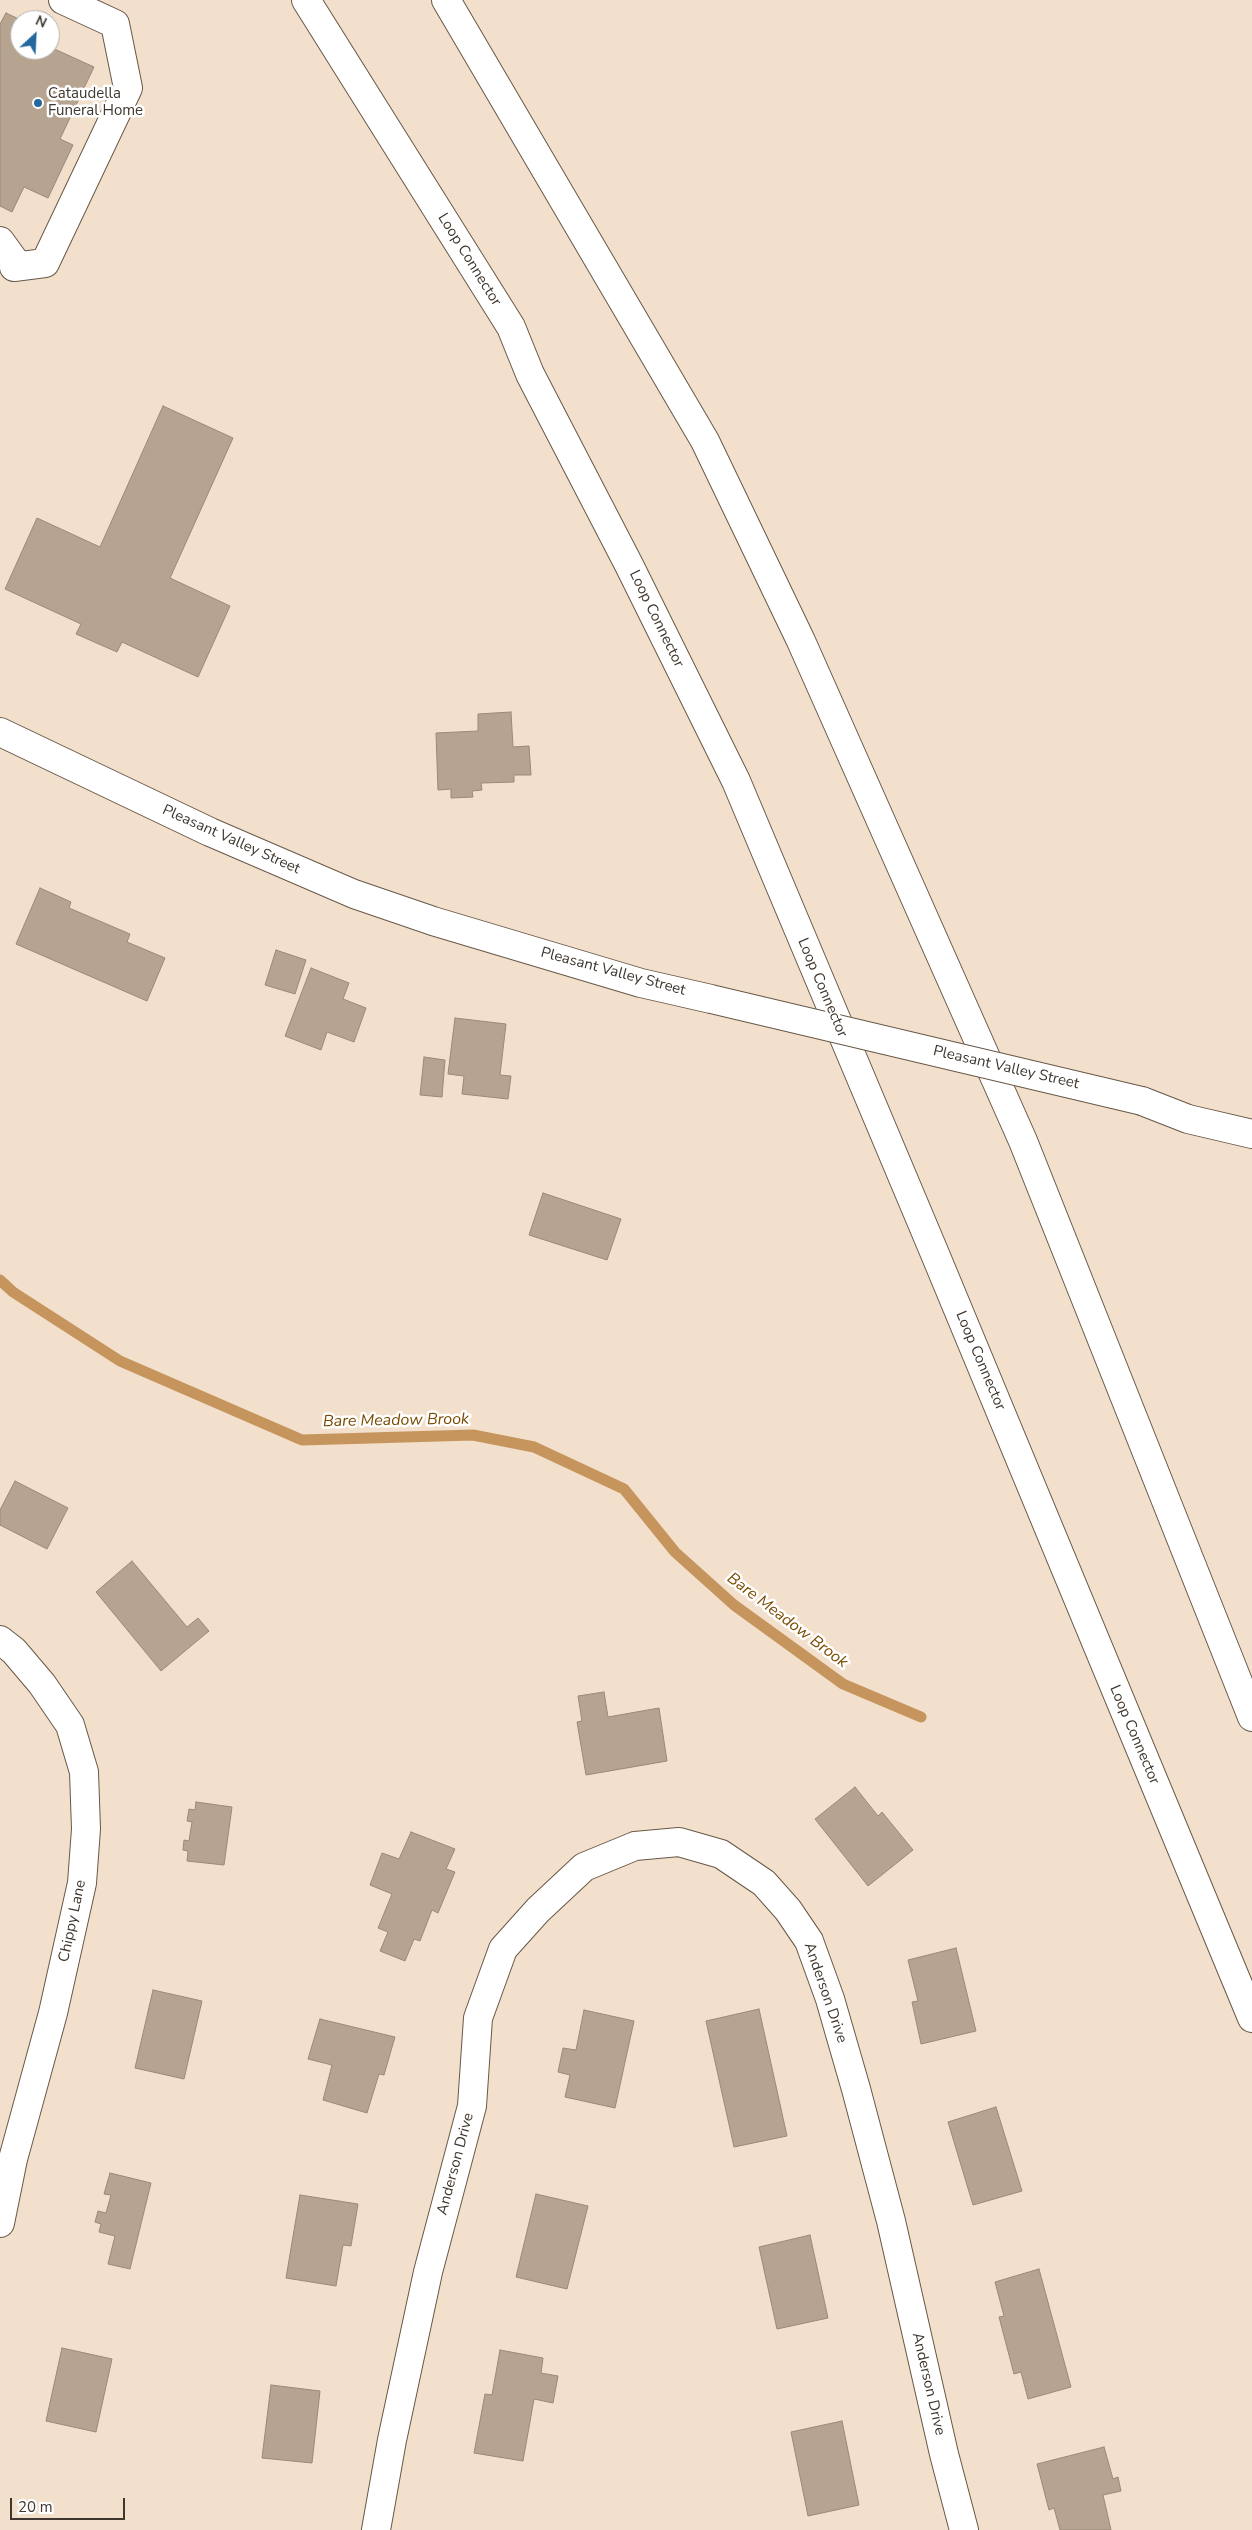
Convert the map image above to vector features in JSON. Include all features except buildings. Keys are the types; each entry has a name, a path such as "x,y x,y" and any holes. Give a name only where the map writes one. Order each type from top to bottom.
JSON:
{"main road":[{"path":"0,241 16,263 14,267 45,264 128,88 115,24 63,0"},
{"name":"Loop Connector","path":"306,0 511,327 530,374 629,565 736,781 951,1291 1252,2018"},
{"path":"446,0 705,441 801,641 1023,1141 1252,1717"},
{"name":"Pleasant Valley Street","path":"0,732 210,832 354,894 433,920 640,983 1142,1101 1188,1119 1252,1134"},
{"name":"Chippy Lane","path":"0,1640 14,1651 42,1684 70,1725 84,1772 86,1829 82,1883 53,2013 6,2165 0,2223"},
{"path":"1226,1655 1252,1708"},
{"name":"Anderson Drive","path":"376,2530 392,2440 428,2272 472,2106 478,2018 503,1949 538,1910 584,1867 635,1846 679,1842 721,1854 764,1883 788,1910 809,1941 830,1999 886,2202 944,2454 964,2530"}],"waterway":[{"name":"Bare Meadow Brook","path":"0,1280 13,1292 120,1361 302,1440 473,1435 534,1447 624,1489 675,1552 734,1605 843,1684 921,1717"}],"place":[{"name":"Cataudella Funeral Home","path":"38,103"}]}
